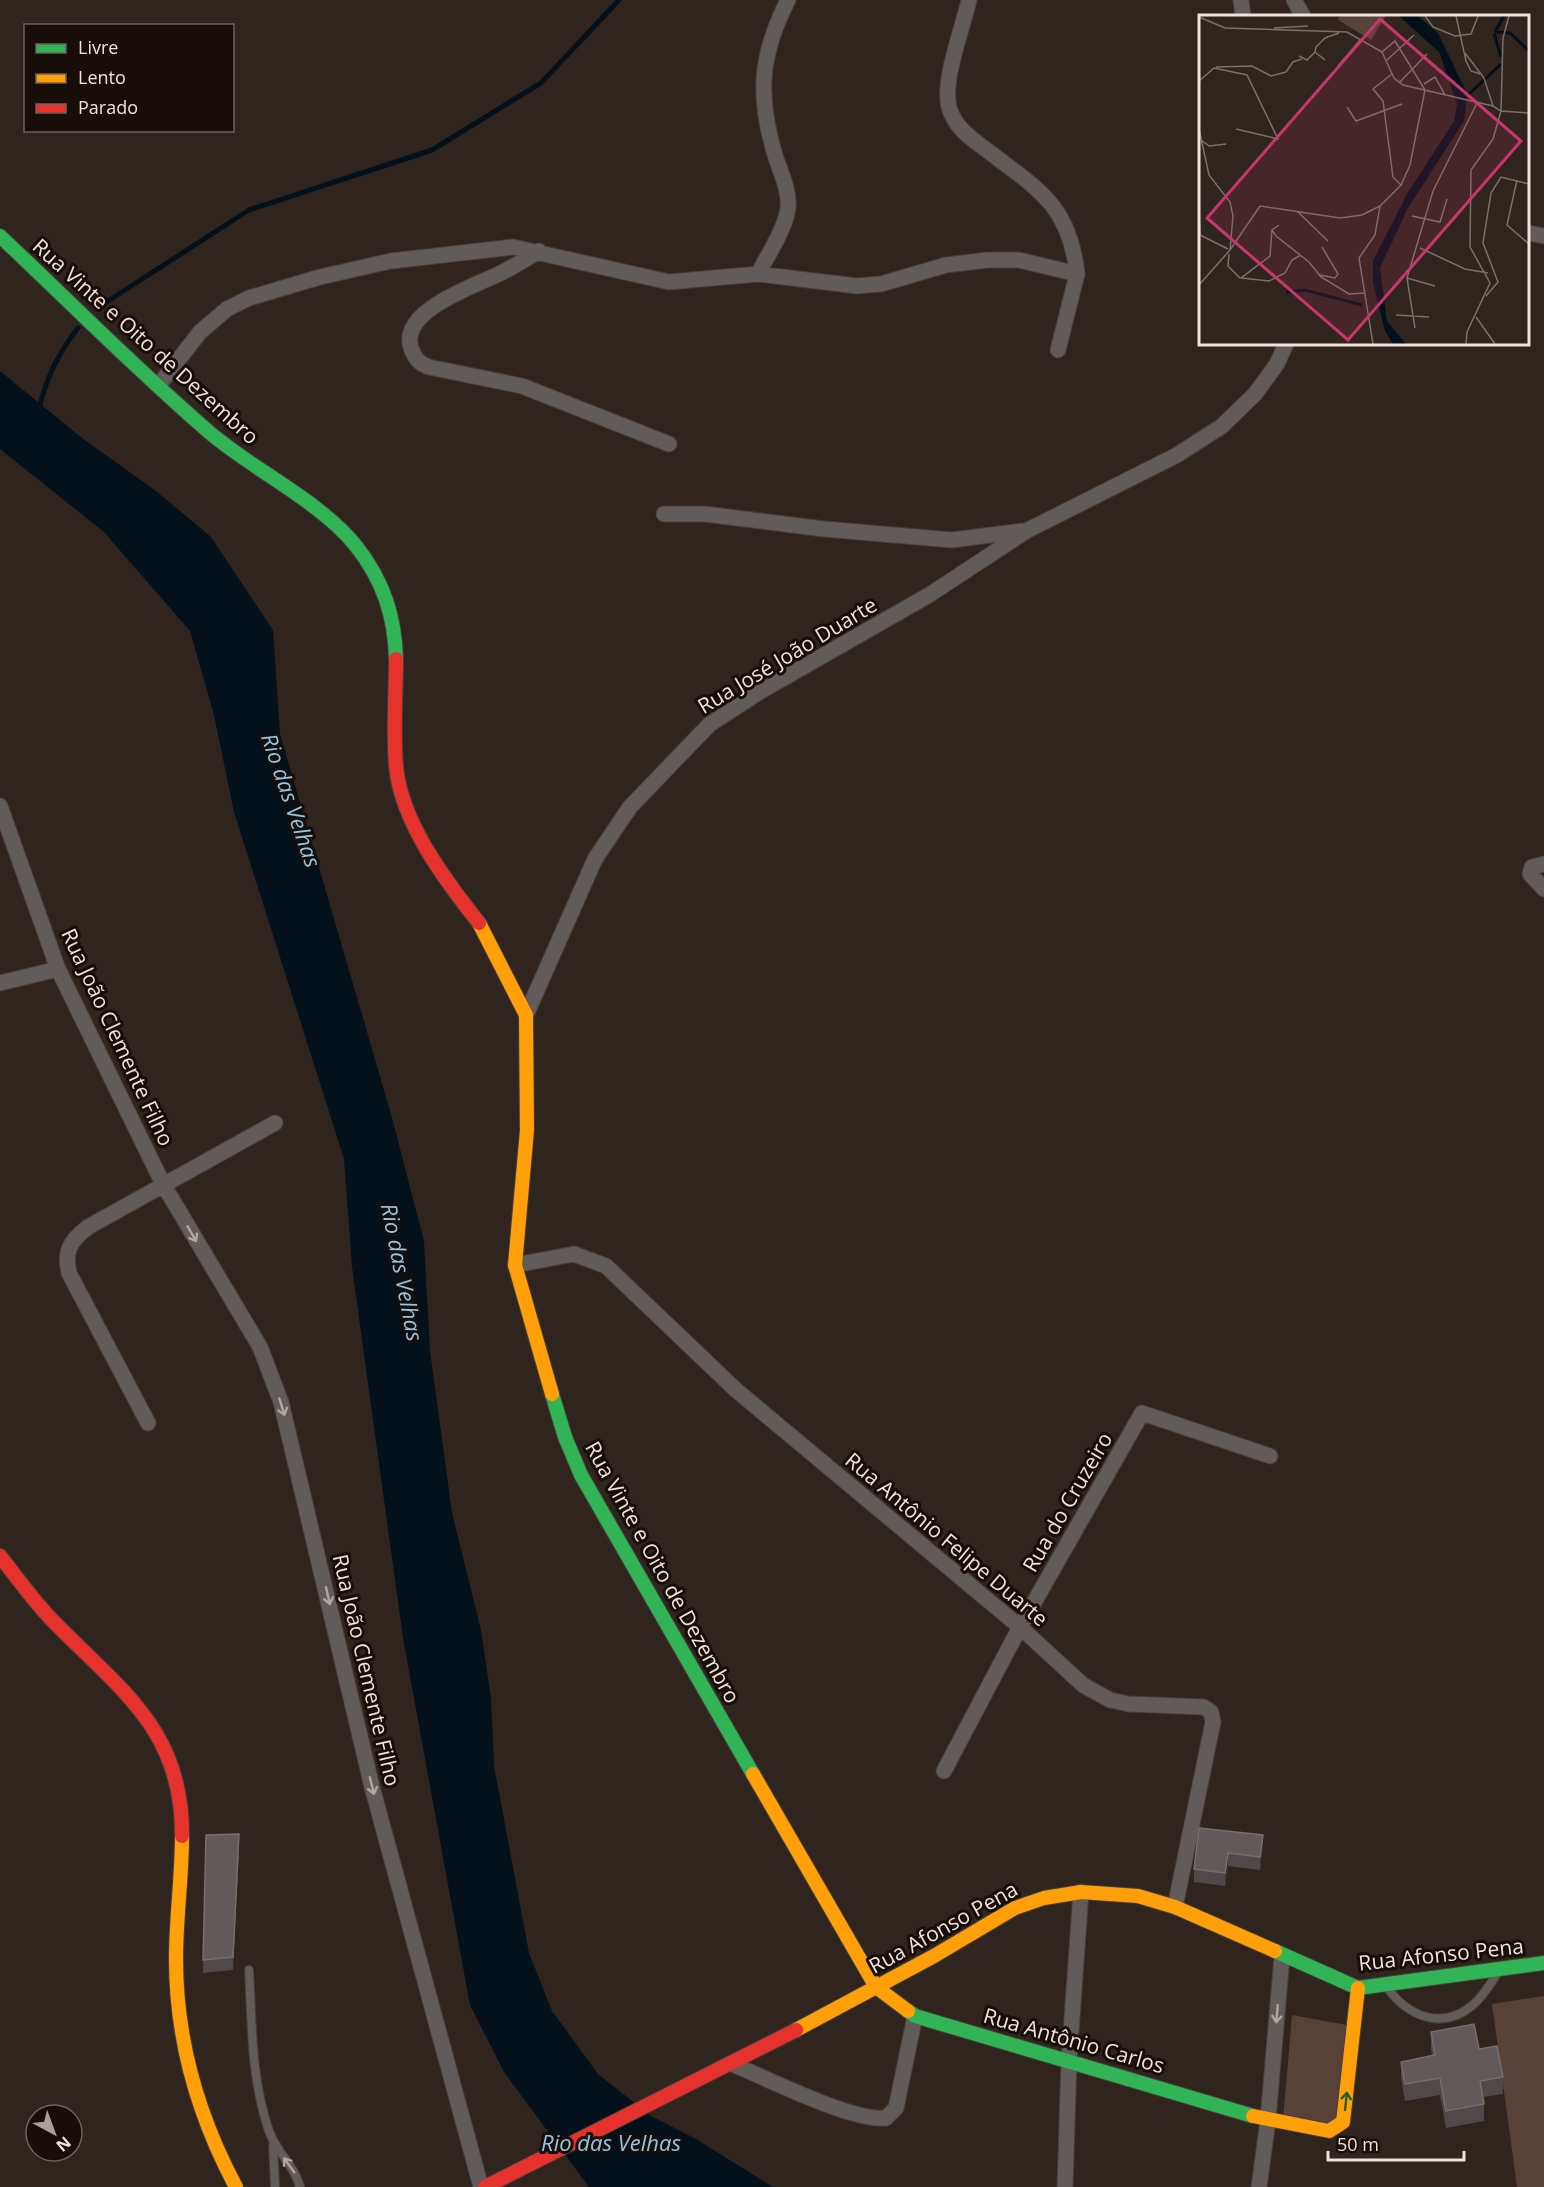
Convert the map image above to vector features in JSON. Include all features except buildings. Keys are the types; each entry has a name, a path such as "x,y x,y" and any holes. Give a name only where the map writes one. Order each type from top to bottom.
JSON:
{"street":[{"path":"758,274 788,210 787,192 768,130 762,77 769,41 788,0"},
{"path":"969,0 949,84 949,106 961,129 1030,183 1066,224 1074,246 1077,274 1058,350"},
{"path":"1241,0 1243,15"},
{"path":"1294,0 1302,15"},
{"path":"1529,233 1544,236"},
{"name":"Rua Vinte e Oito de Dezembro","path":"0,236 210,433 339,527 376,573 393,616 396,767 406,808 444,879 480,926 526,1015 527,1130 515,1265 565,1437 581,1475 876,1987"},
{"path":"159,385 207,326 227,309 249,298 320,277 391,261 513,247 669,282 758,274 857,286 881,284 946,265 1019,260 1077,274"},
{"path":"539,251 459,293 418,319 411,330 409,342 418,362 429,368 522,386 669,444"},
{"name":"Rua José João Duarte","path":"526,1015 595,859 630,807 710,724 928,595 1028,530 1177,455 1222,426 1255,394 1277,364 1286,345"},
{"name":"Rua José João Duarte","path":"664,514 705,514 775,521 824,529 952,540 1028,530"},
{"name":"Rua João Clemente Filho","path":"0,806 58,969 164,1184 260,1347 281,1402 372,1787 483,2187"},
{"path":"1544,864 1532,867 1530,874 1544,889"},
{"path":"0,983 58,969"},
{"name":"Rua João Clemente Filho","path":"147,1423 69,1273 66,1253 75,1237 88,1227 275,1123"},
{"name":"Rua Antônio Felipe Duarte","path":"515,1265 574,1254 606,1266 736,1390 1020,1627 1083,1685 1103,1697 1142,1705 1204,1707 1213,1713 1175,1906"},
{"name":"Rua do Cruzeiro","path":"944,1771 1020,1627 1142,1413 1270,1456"},
{"path":"0,1556 38,1606 125,1694 160,1737 169,1755 181,1803 182,1832 176,2000 201,2113 221,2161 236,2187"},
{"path":"1065,2187 1068,2060 1081,1892"},
{"name":"Rua Afonso Pena","path":"483,2187 732,2064 876,1987 1015,1908 1044,1898 1081,1892 1138,1896 1175,1906 1282,1956 1358,1988 1499,1971 1544,1963"},
{"path":"1259,2187 1268,2120 1282,1956"},
{"name":"Rua Antônio Carlos","path":"876,1987 915,2016 1268,2120 1329,2131 1341,2125 1358,1988"},
{"path":"732,2064 816,2100 873,2119 886,2118 896,2108 915,2016"}],"lane":[{"path":"249,1970 256,2082 273,2145 275,2187"},
{"path":"1386,1984 1403,2007 1414,2013 1438,2018 1451,2017 1474,2003 1499,1971"},
{"path":"273,2145 293,2170 300,2187"}],"shaded area":[{"path":"1544,1996 1544,2187 1517,2187 1492,2004"},
{"path":"1292,2015 1347,2025 1335,2125 1283,2120"}],"water":[{"name":"Rio das Velhas","path":"0,371 82,438 156,491 211,537 273,630 280,734 391,1114 424,1241 430,1351 452,1513 481,1630 491,1698 494,1766 529,1953 552,2011 598,2074 651,2116 696,2139 773,2187 589,2187 504,2072 470,2005 403,1638 352,1267 344,1159 234,812 214,715 190,631 104,532 0,449"}],"waterway":[{"path":"108,301 249,210 432,150 541,83 619,0"},
{"path":"39,409 54,366 78,328"}],"traffic: fast":[{"path":"0,236 129,360 209,432 245,460 305,500 341,530 356,546 374,572 386,599 393,628 396,659"},
{"path":"552,1394 565,1437 581,1475 753,1774"},
{"path":"1275,1951 1358,1988 1544,1963"},
{"path":"908,2011 915,2016 1253,2116"}],"traffic: slow":[{"path":"479,923 526,1015 527,1130 515,1265 552,1394"},
{"path":"753,1774 876,1987 908,2011"},
{"path":"182,1836 176,1959 180,2019 200,2105 236,2187"},
{"path":"796,2030 934,1956 1015,1908 1044,1898 1081,1892 1138,1896 1175,1907 1275,1951"},
{"path":"1253,2116 1329,2131 1343,2122 1358,1988"}],"traffic: jam":[{"path":"396,659 396,766 406,808 415,829 439,869 479,923"},
{"path":"0,1556 48,1615 125,1693 160,1740 172,1768 180,1799 182,1836"},
{"path":"485,2187 796,2030"}]}
